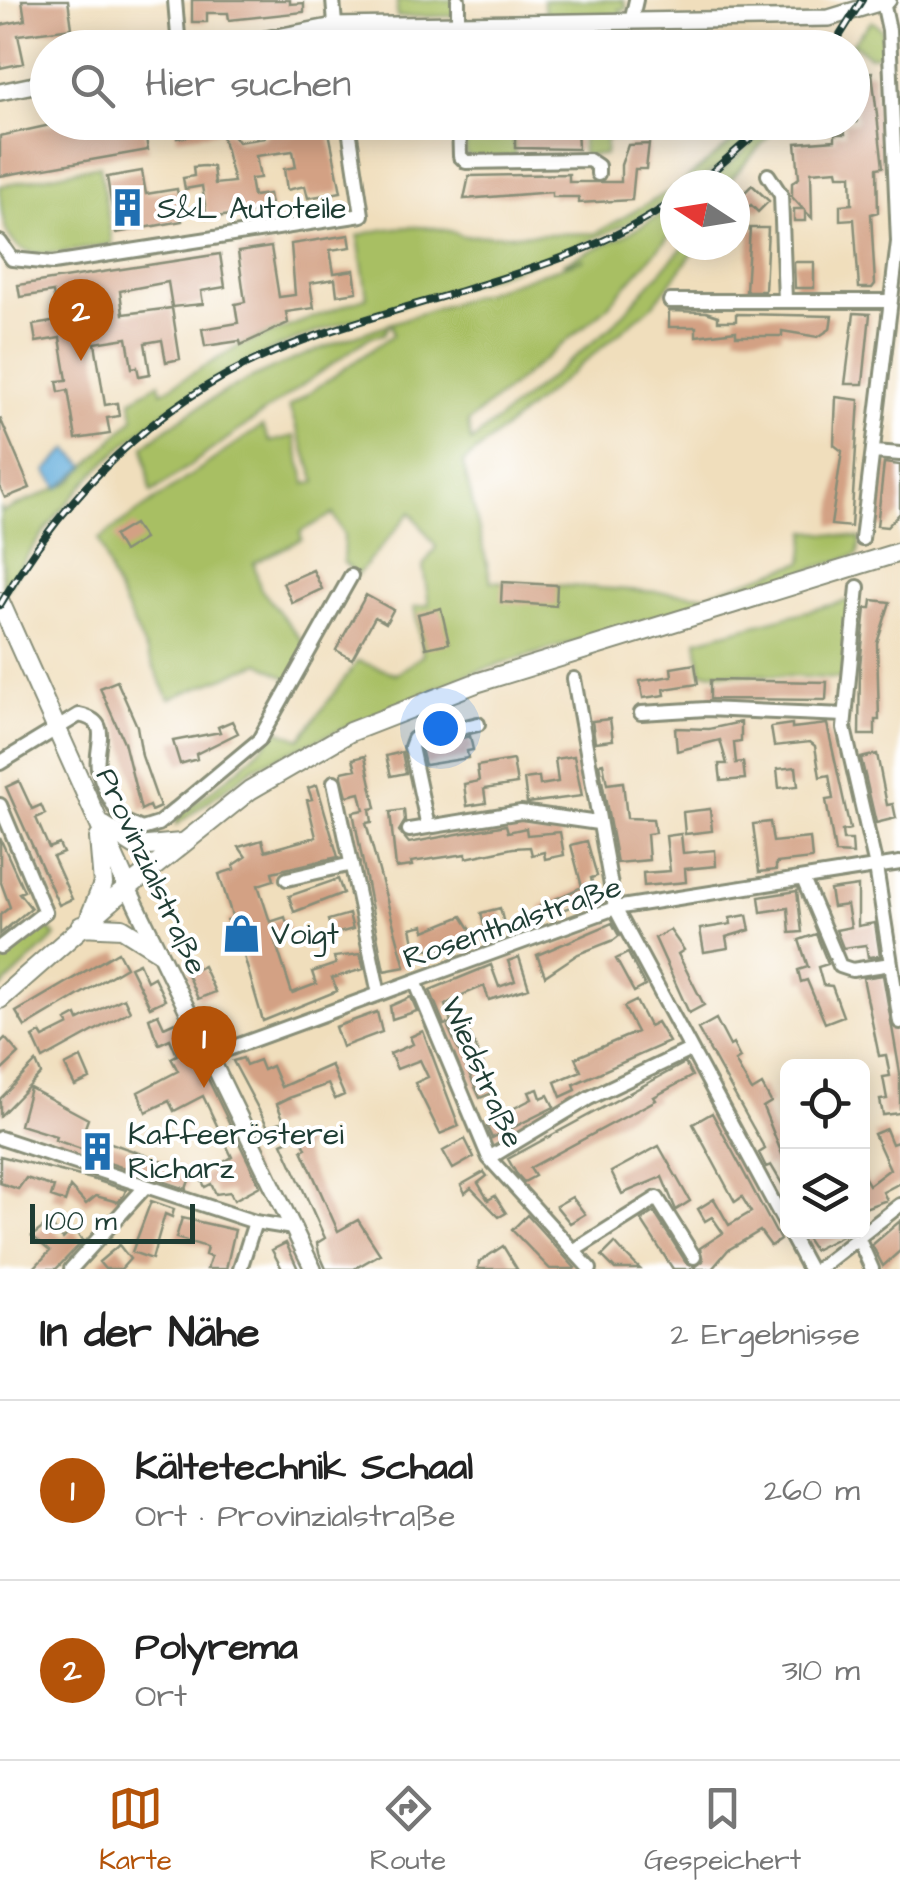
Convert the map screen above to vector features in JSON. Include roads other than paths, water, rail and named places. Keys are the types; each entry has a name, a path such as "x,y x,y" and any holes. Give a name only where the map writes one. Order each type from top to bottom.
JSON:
{"main road":[{"path":"0,998 81,926 250,790 325,745 388,714 900,552"},
{"name":"Provinzialstraße","path":"0,602 128,888"},
{"path":"97,818 110,833 138,847 184,842"},
{"path":"81,926 94,910 103,884 97,818"},
{"path":"81,926 122,928 157,950"}],"street":[{"path":"176,0 178,30"},
{"path":"334,0 335,30"},
{"path":"457,30 458,0"},
{"path":"632,22 636,0"},
{"path":"313,30 334,26 836,17 886,1 899,242 862,538"},
{"path":"0,92 30,86"},
{"path":"0,242 12,259 52,263 362,215 351,140"},
{"path":"460,140 460,156 466,162 589,160 598,166 598,174"},
{"path":"768,175 781,195 785,300"},
{"path":"670,300 891,301"},
{"path":"875,452 900,454"},
{"path":"0,762 80,714 97,722 103,738 97,764 116,809 131,827 158,824 269,727 351,576"},
{"path":"858,587 845,714 847,755 876,867 900,1022"},
{"path":"574,679 615,908 780,1215"},
{"path":"641,713 706,709 845,714"},
{"path":"428,827 411,747 414,740 478,724"},
{"path":"334,782 379,994"},
{"path":"0,805 44,912 0,946"},
{"path":"409,830 522,812 598,823"},
{"name":"Rosenthalstraße","path":"210,1056 615,908 900,863"},
{"path":"287,879 352,864"},
{"path":"803,878 840,966 852,970 890,964"},
{"name":"Provinzialstraße","path":"128,888 313,1269"},
{"name":"Wiedstraße","path":"416,981 490,1158 590,1269"},
{"path":"490,1158 589,1098 690,1050"},
{"path":"0,1138 255,1222 293,1228"},
{"path":"72,1269 146,1186"},
{"path":"573,1252 657,1198 694,1257"},
{"path":"818,1269 900,1205"},
{"path":"240,1269 255,1222"},
{"path":"793,1239 809,1269"},
{"path":"859,1240 872,1269"}],"water":[{"path":"68,449 86,466 59,488 46,471"}],"railway":[{"path":"843,30 862,0"},
{"path":"714,170 748,140"},
{"path":"0,605 82,491 150,427 227,374 315,336 570,255 660,210"}],"place":[{"name":"S&L Autoteile","path":"127,208"},
{"name":"Polyrema","path":"81,361"},
{"name":"Voigt","path":"241,934"},
{"name":"Kältetechnik Schaal","path":"204,1088"},
{"name":"Kaffeerösterei Richarz","path":"98,1151"}]}
